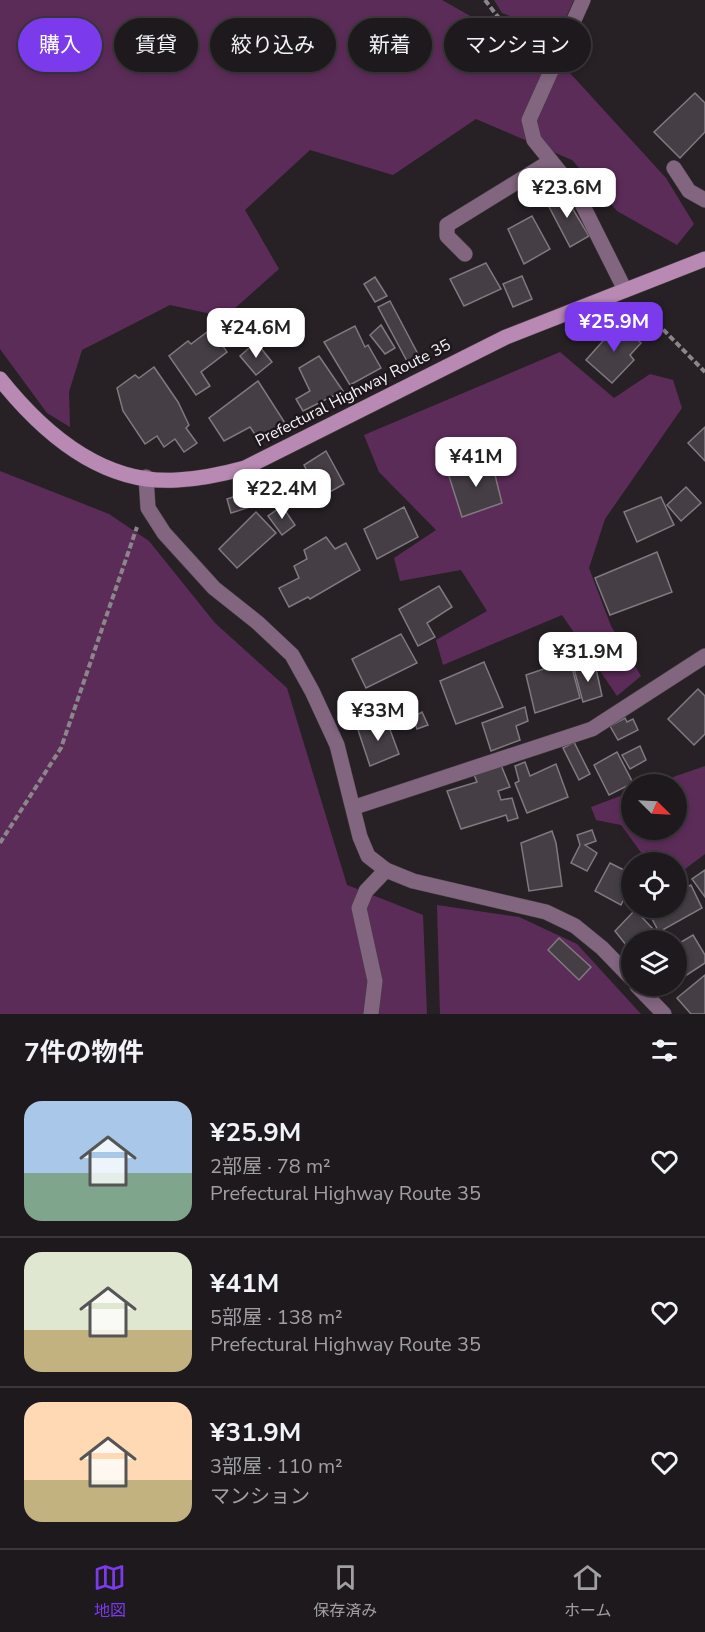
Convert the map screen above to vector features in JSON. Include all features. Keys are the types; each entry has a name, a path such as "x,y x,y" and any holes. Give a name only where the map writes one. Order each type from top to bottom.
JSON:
{"main road":[{"name":"Prefectural Highway Route 35","path":"0,379 26,411 57,440 95,462 128,474 175,481 212,476 245,468 506,337 630,296 705,260"}],"street":[{"path":"575,18 583,0"},
{"path":"550,72 529,120 534,140 576,192 630,296"},
{"path":"465,254 447,236 447,225 551,161"},
{"path":"674,168 689,191 705,200"},
{"path":"146,477 148,508 164,533 214,588 258,623 292,655 312,691 336,746 355,807 360,837 368,856 386,870 413,881 546,912 575,926 602,948 621,968"},
{"path":"355,807 592,729 705,656"},
{"path":"371,1014 375,981 359,908 366,891 386,870"},
{"path":"647,996 664,1014"}],"path":[{"path":"485,0 500,18"},
{"path":"630,296 705,372"},
{"path":"0,843 61,748 137,526 148,508"}],"shaded area":[{"path":"0,0 442,0 474,18 444,18 444,72 569,72 666,178 694,224 677,245 617,211 572,160 476,119 393,175 310,150 245,210 279,269 225,317 170,305 82,350 69,392 70,427 47,413 0,349"},
{"path":"494,0 574,0 566,18 515,18 502,13"},
{"path":"560,352 614,398 650,374 673,380 682,408 605,519 589,568 611,626 641,676 617,696 562,615 443,665 436,640 487,611 461,570 400,581 394,558 436,530 379,472 364,435"},
{"path":"0,471 109,514 149,541 215,623 287,688 347,885 423,915 427,1014 0,1014"},
{"path":"705,766 705,854 687,868 687,852 641,852 632,840 687,840 687,774 682,774"},
{"path":"621,796 621,825 596,820 591,807"},
{"path":"437,905 519,917 577,944 621,992 621,996 625,996 641,1014 440,1014"}],"building":[{"path":"695,93 705,103 705,132 680,158 654,132"},
{"path":"562,191 589,236 570,247 546,201"},
{"path":"532,216 550,249 524,264 508,229"},
{"path":"486,263 501,289 464,306 450,279"},
{"path":"522,276 532,299 513,307 503,284"},
{"path":"375,277 387,296 375,302 364,284"},
{"path":"390,301 419,356 408,363 378,307"},
{"path":"619,323 641,343 630,355 634,360 612,383 586,360"},
{"path":"381,325 395,348 385,354 370,335"},
{"path":"355,326 365,347 368,345 381,368 350,385 324,342"},
{"path":"211,329 227,352 201,372 210,386 196,395 169,356 188,341 191,344"},
{"path":"256,342 272,362 256,375 240,356"},
{"path":"319,356 343,391 303,411 296,399 310,391 299,368"},
{"path":"154,367 178,402 189,425 186,428 197,443 184,452 175,439 164,447 157,436 145,444 123,411 117,388 135,375 139,378"},
{"path":"258,381 285,423 259,440 250,427 224,441 209,418"},
{"path":"705,427 705,461 688,443"},
{"path":"326,451 344,484 321,497 304,465"},
{"path":"491,459 502,503 462,517 448,473"},
{"path":"686,487 701,503 681,521 667,505"},
{"path":"245,493 250,507 231,513 227,499"},
{"path":"661,497 674,525 637,542 624,512"},
{"path":"282,506 295,525 282,535 268,516"},
{"path":"404,507 418,537 377,559 364,529"},
{"path":"256,512 276,533 237,568 219,549"},
{"path":"326,537 335,549 346,543 360,570 310,599 308,597 289,607 279,588 299,578 294,566 307,559 304,550"},
{"path":"657,552 672,592 610,615 595,578"},
{"path":"439,586 452,607 427,623 435,637 418,646 399,609"},
{"path":"401,634 417,663 366,688 352,659"},
{"path":"570,660 580,698 535,713 526,675"},
{"path":"484,662 503,707 456,724 440,681"},
{"path":"595,664 602,696 583,702 574,669"},
{"path":"698,689 705,696 705,734 694,745 668,719"},
{"path":"525,707 528,721 516,726 520,740 491,751 482,723"},
{"path":"422,712 428,725 417,729 413,717"},
{"path":"625,718 627,722 633,719 638,730 618,740 610,726"},
{"path":"386,719 399,754 370,766 358,730"},
{"path":"574,742 590,774 579,780 563,748"},
{"path":"640,746 646,760 630,769 622,755"},
{"path":"617,752 628,774 621,774 621,789 609,795 594,765"},
{"path":"525,762 530,776 556,764 568,797 527,813 515,783 519,781 515,766"},
{"path":"501,765 510,787 498,791 501,800 512,798 518,818 508,821 506,815 461,829 447,791 477,782 473,772"},
{"path":"592,830 596,841 585,845 597,853 587,871 571,863 580,845 577,835"},
{"path":"552,831 562,886 529,891 521,843"},
{"path":"610,863 621,868 621,905 595,891"},
{"path":"705,870 705,897 692,879"},
{"path":"691,885 702,908 687,916 687,887"},
{"path":"627,918 643,918 653,929 621,930 621,939 615,931"},
{"path":"651,918 684,918 663,930 658,930"},
{"path":"693,935 705,955 705,963 687,975 687,939"},
{"path":"559,938 591,967 579,980 548,950"},
{"path":"705,975 705,1014 691,1014 677,998 687,996 687,990"}]}
